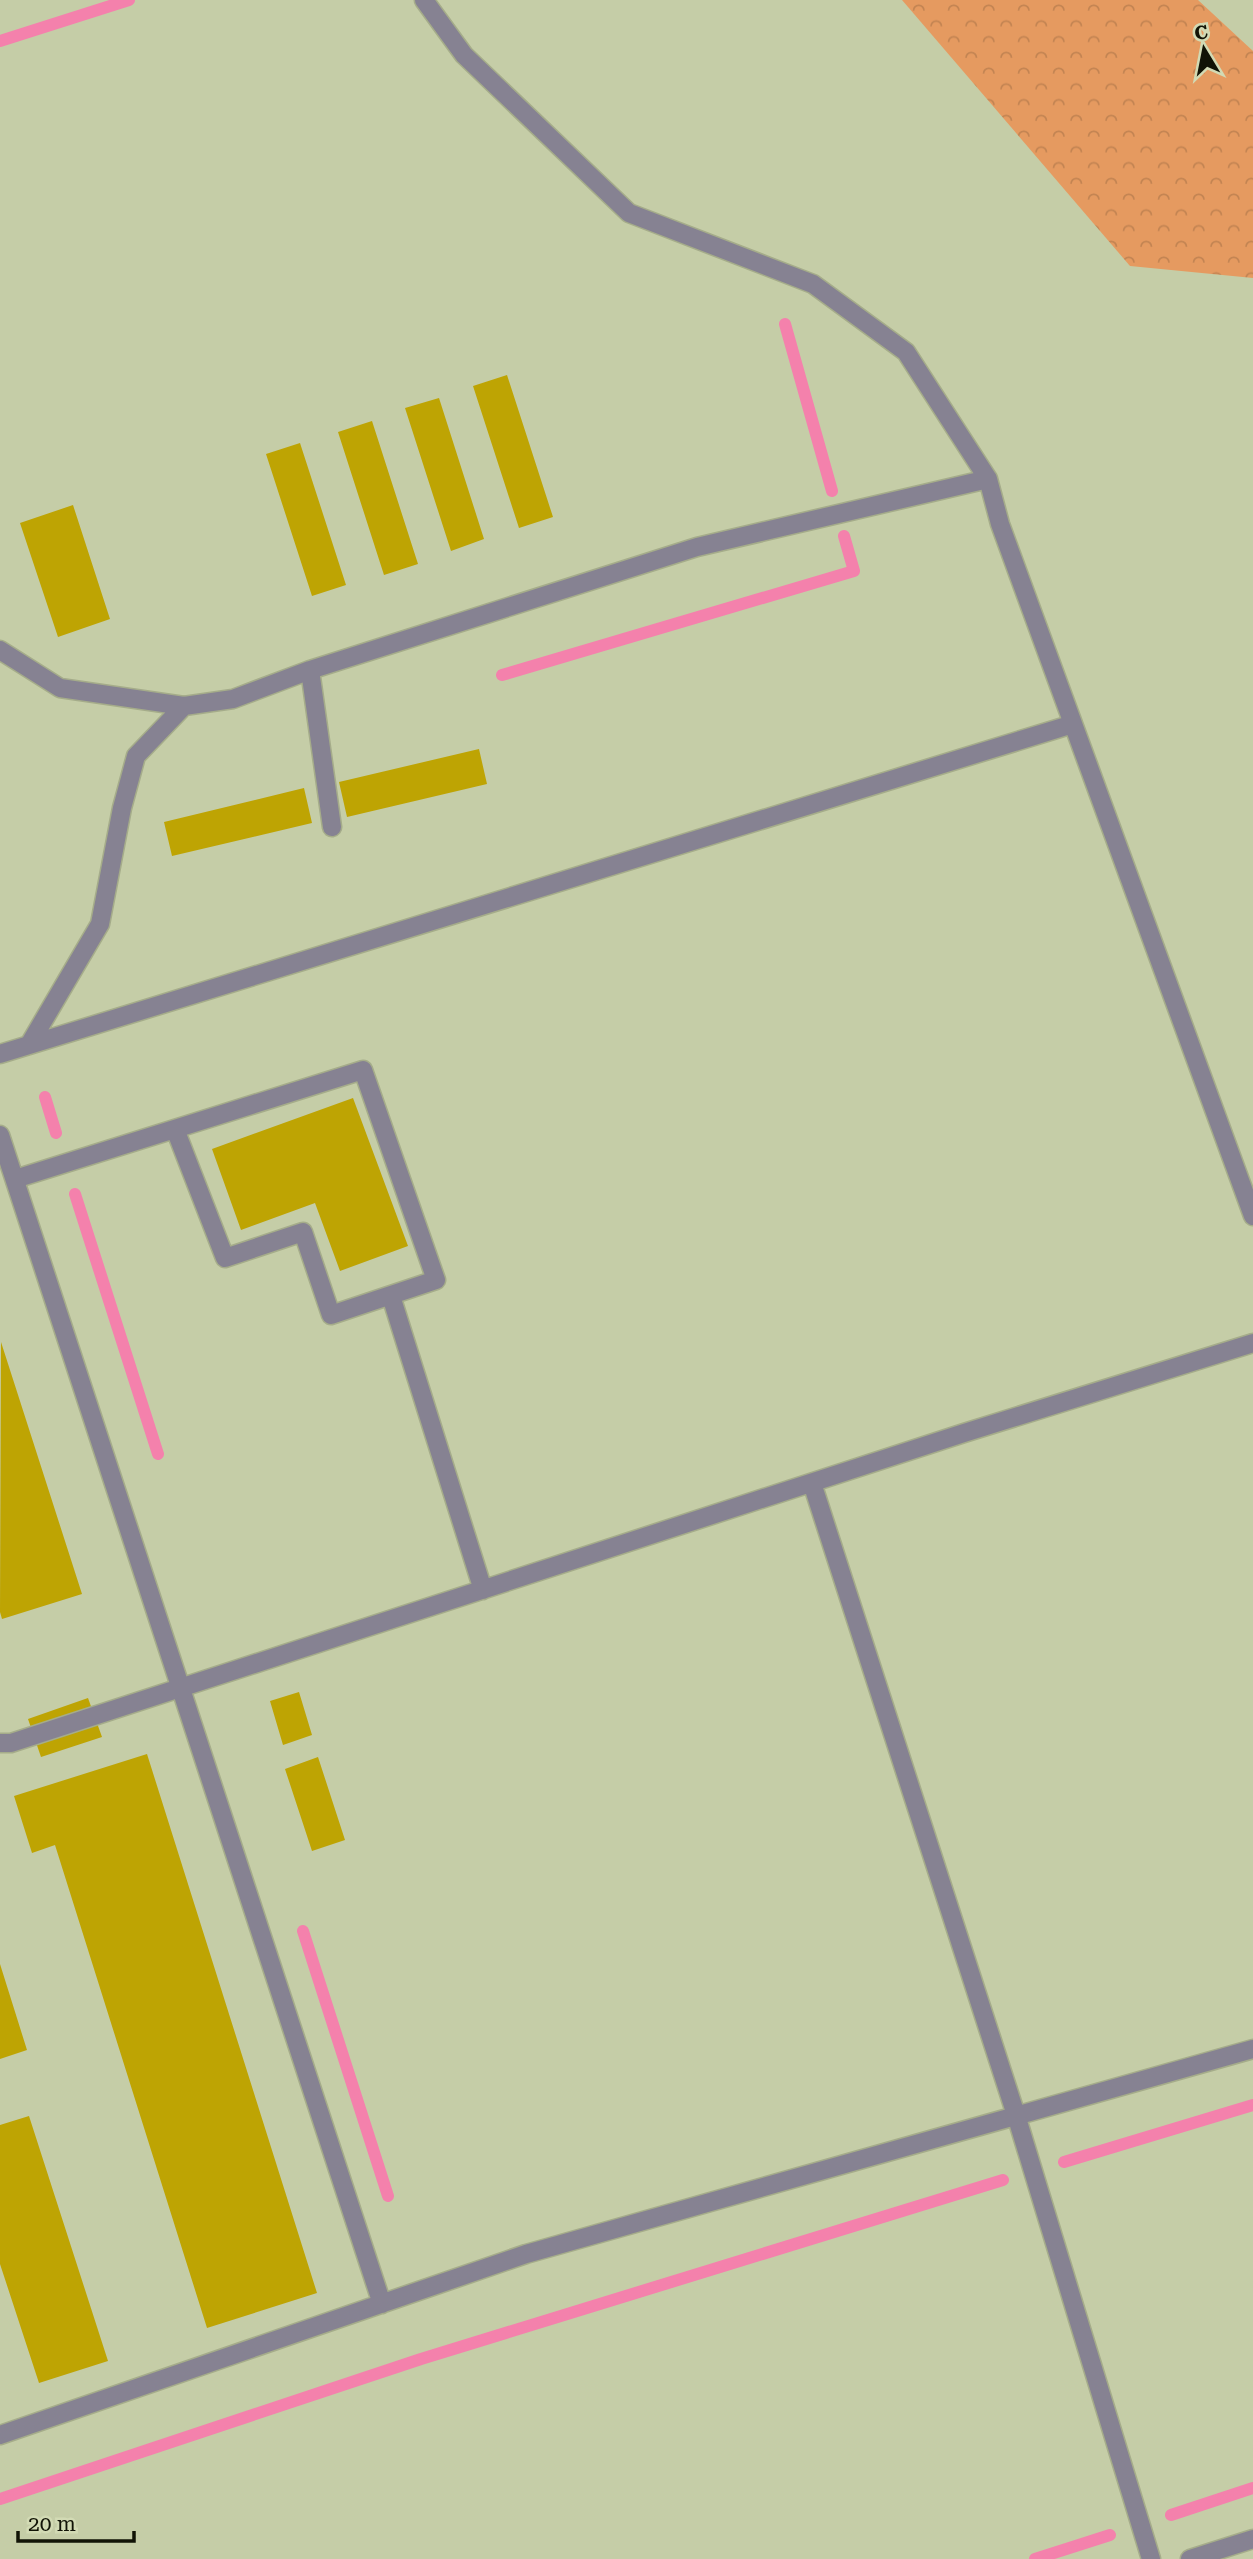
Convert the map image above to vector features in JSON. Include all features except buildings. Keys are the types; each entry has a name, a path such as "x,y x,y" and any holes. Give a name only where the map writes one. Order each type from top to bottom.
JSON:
{"lane":[{"path":"424,0 464,55 629,213 813,284 906,352 988,479 1000,524 1253,1216"},
{"path":"0,650 60,688 184,706 233,699 310,670 697,547 988,479"},
{"path":"310,670 332,827"},
{"path":"29,1045 100,924 122,808 136,756 184,706"},
{"path":"0,1054 1073,724"},
{"path":"15,1180 175,1129 363,1070 436,1280 331,1315 303,1232 225,1258 175,1129"},
{"path":"0,1135 382,2304"},
{"path":"391,1296 483,1590"},
{"path":"0,1743 11,1743 1253,1343"},
{"path":"812,1483 1016,2115 1151,2559"},
{"path":"0,2434 526,2254 1253,2049"},
{"path":"1191,2559 1253,2539"}],"green space":[{"path":"902,0 1198,0 1253,51 1253,278 1130,266"}],"waterway":[{"path":"0,41 129,0"},
{"path":"785,324 832,491"},
{"path":"502,675 854,571 844,536"},
{"path":"45,1097 56,1133"},
{"path":"75,1194 158,1454"},
{"path":"303,1931 388,2196"},
{"path":"1064,2162 1253,2105"},
{"path":"0,2499 421,2359 1003,2180"},
{"path":"1171,2515 1253,2488"},
{"path":"1035,2559 1110,2535"}]}
